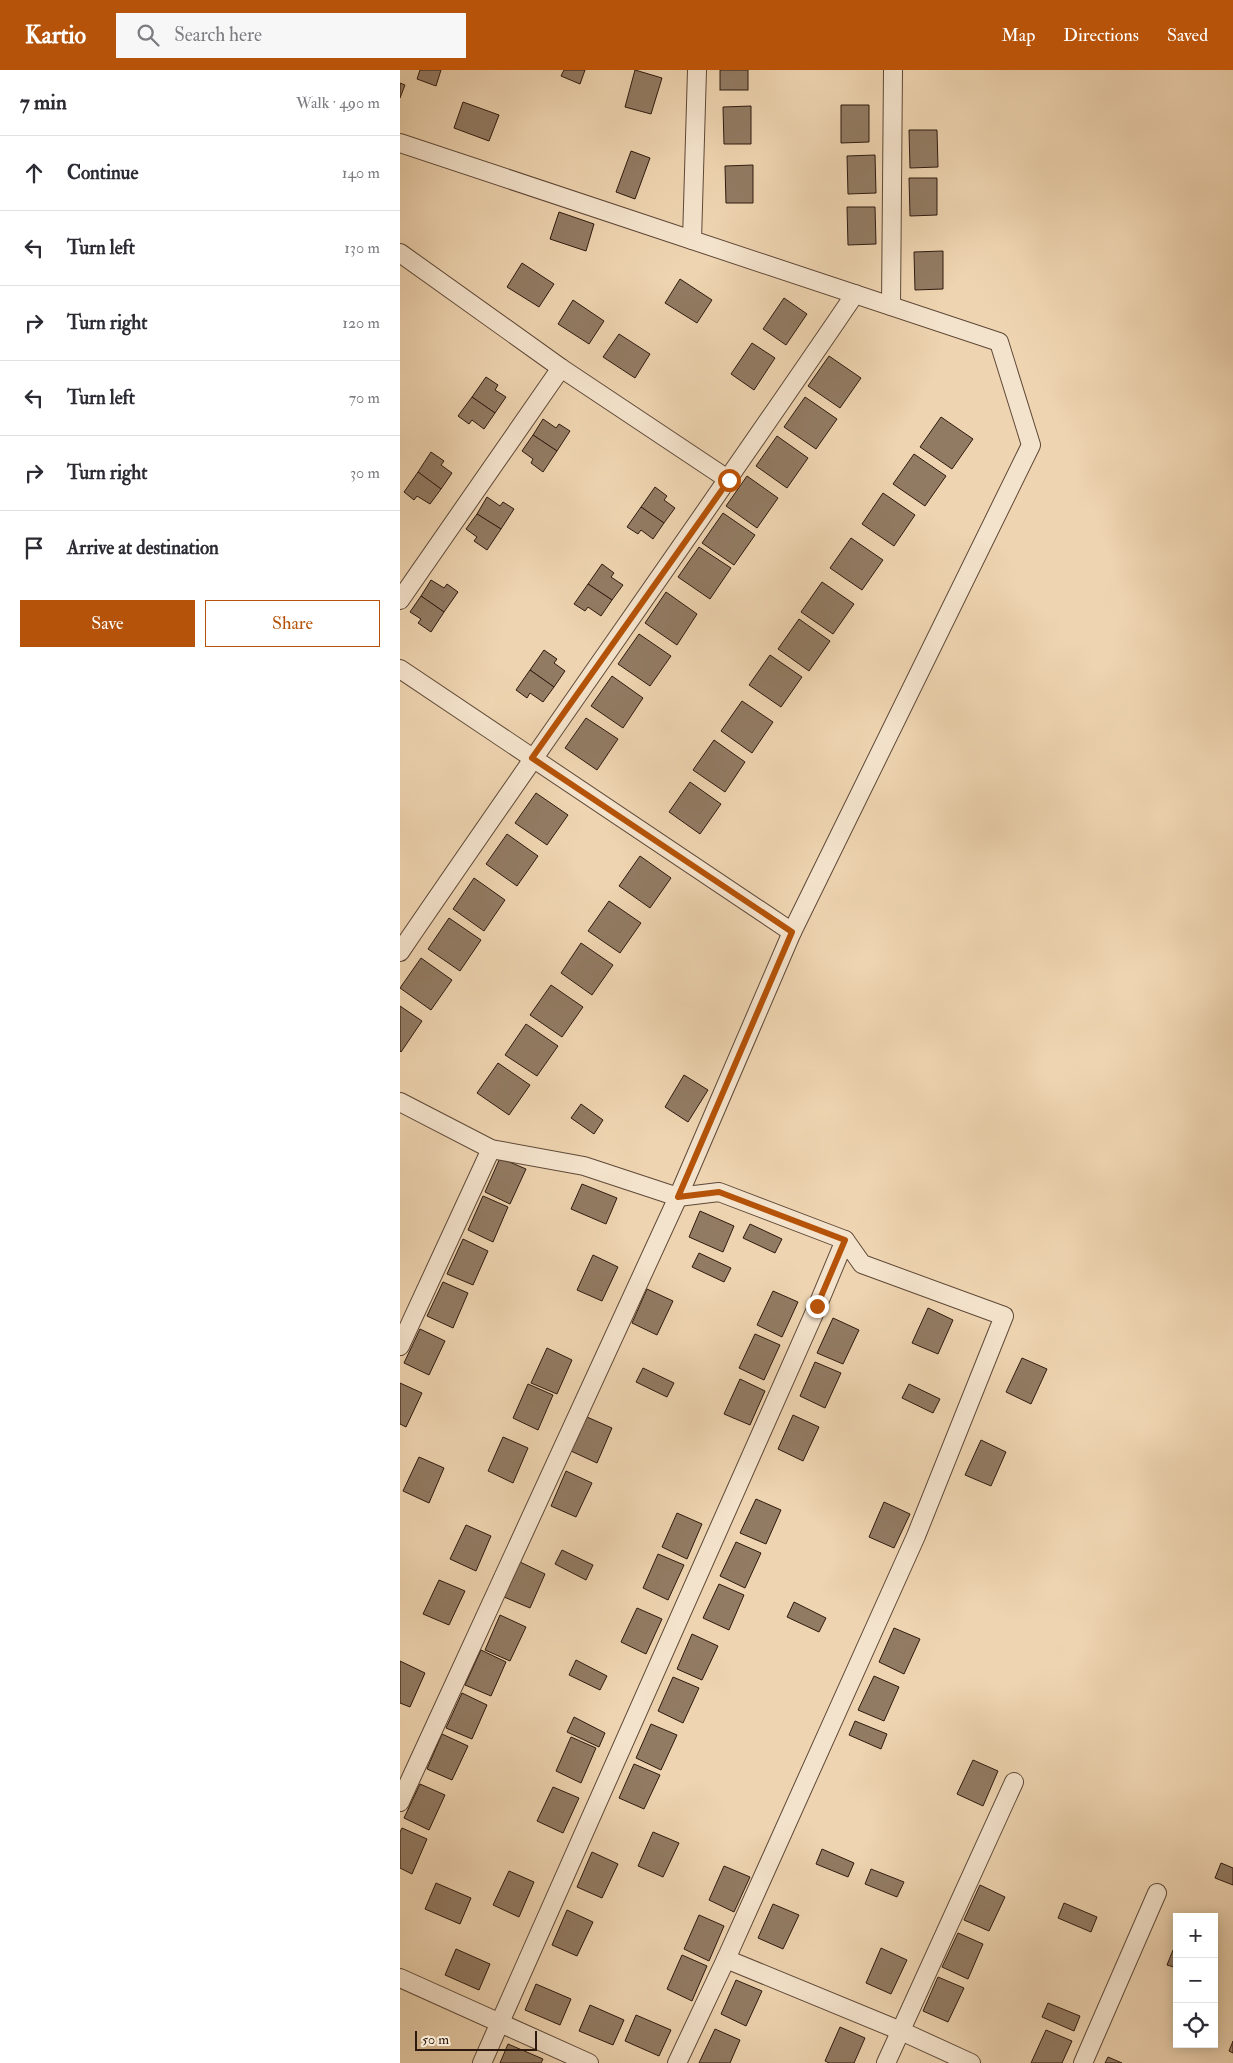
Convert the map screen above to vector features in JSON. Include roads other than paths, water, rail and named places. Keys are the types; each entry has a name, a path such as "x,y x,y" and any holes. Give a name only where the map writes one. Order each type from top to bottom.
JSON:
{"street":[{"path":"692,240 697,70"},
{"path":"891,306 893,70"},
{"path":"400,143 999,342 1030,445 792,932 678,1197 400,1802"},
{"path":"400,253 561,368 729,480"},
{"path":"400,952 532,758 729,480 854,294"},
{"path":"400,600 561,368"},
{"path":"400,669 792,932"},
{"path":"400,1102 492,1149 584,1166 678,1197 719,1192 845,1240 862,1264 1004,1316 916,1536 726,1959 677,2063"},
{"path":"400,1346 492,1149"},
{"path":"482,2063 845,1240"},
{"path":"886,2063 1014,1782"},
{"path":"1082,2063 1157,1892"},
{"path":"726,1959 901,2031 971,2063"},
{"path":"400,1978 589,2063"}]}
